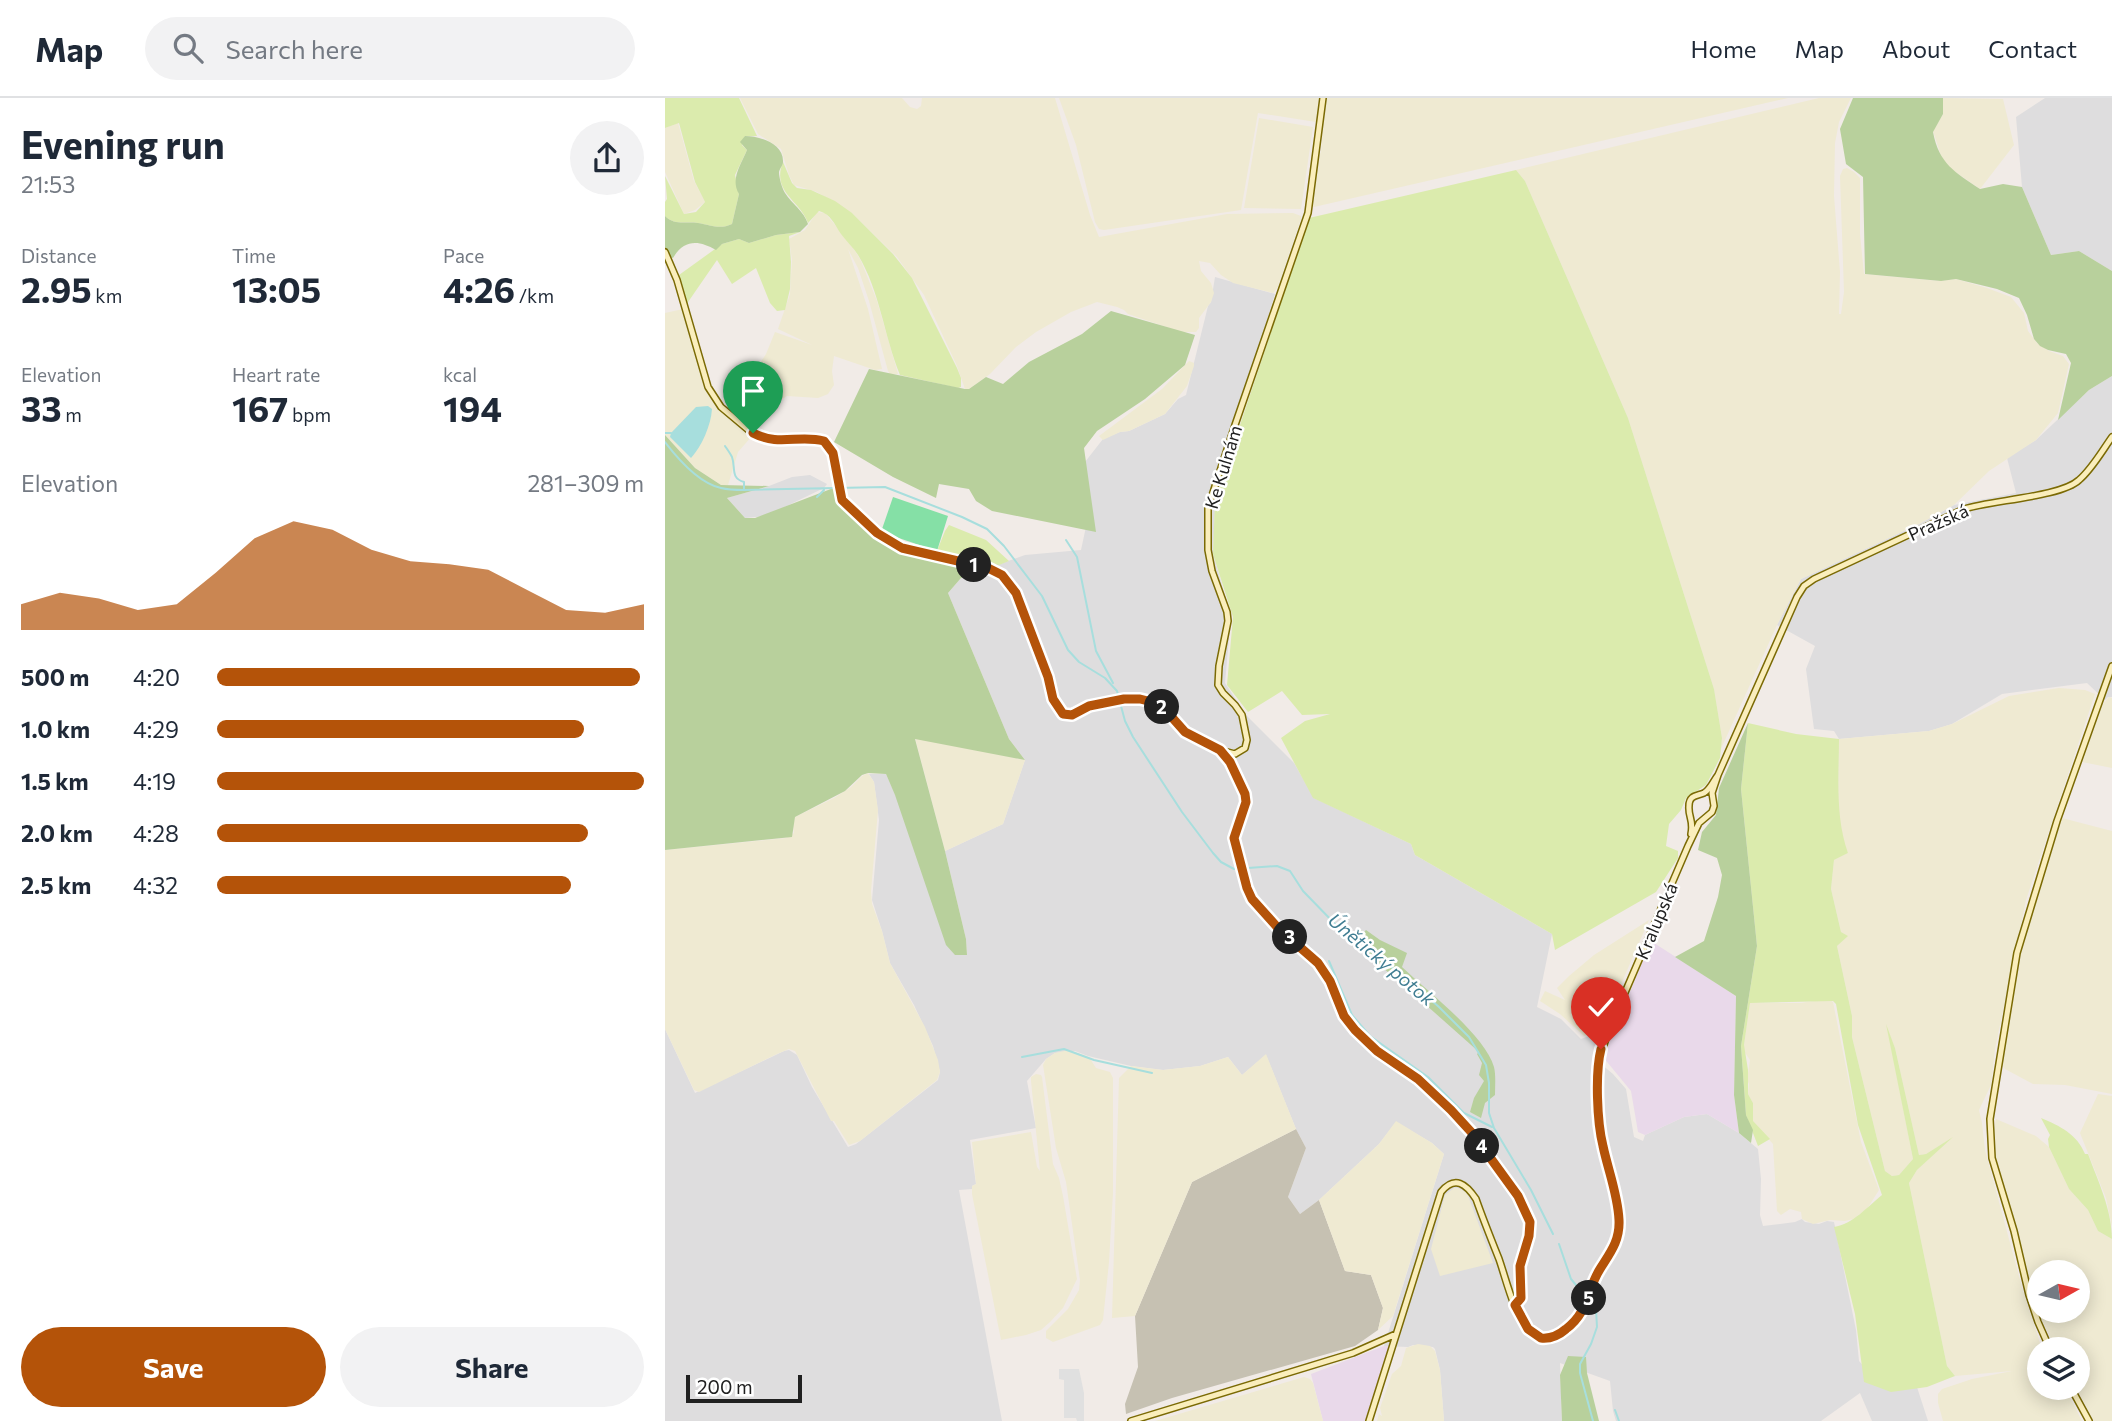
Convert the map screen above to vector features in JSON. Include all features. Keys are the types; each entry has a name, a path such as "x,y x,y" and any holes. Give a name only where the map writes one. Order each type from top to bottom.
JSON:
{"street":[{"name":"Ke Kulnám","path":"1235,754 1245,748 1248,740 1242,715 1218,685 1228,621 1212,571 1208,508 1308,213 1323,98"},
{"path":"665,252 677,280 711,393 721,407 764,439 824,441 831,449 842,500 877,533 896,545 934,557 988,568 1002,575 1018,599 1048,677 1054,701 1061,713 1070,716 1089,706 1124,699 1140,699 1161,705 1185,732 1220,750 1235,754 1234,767"},
{"name":"Pražská","path":"1718,775 1779,633 1799,593 1811,581 1963,509 2066,488 2079,480 2112,437"},
{"path":"2045,1337 2029,1295 1993,1158 1990,1119 2017,953 2057,821 2112,666"},
{"path":"1220,750 1234,767 1246,798 1234,838 1248,892 1256,905 1318,963 1330,981 1344,1016 1355,1030 1377,1051 1418,1079 1451,1110 1473,1134 1518,1196 1529,1218 1530,1231 1520,1266 1521,1298 1515,1305"},
{"path":"1688,846 1693,825 1690,800 1696,794 1706,792 1718,775"},
{"path":"1691,813 1696,818 1703,819 1712,812 1712,793 1718,775"},
{"path":"1702,793 1713,800"},
{"name":"Kralupská","path":"1369,1421 1441,1192 1445,1187 1461,1183 1476,1199 1515,1305 1533,1334 1544,1338 1557,1335 1576,1320 1585,1308 1599,1270 1616,1244 1619,1229 1618,1206 1600,1134 1600,1054 1688,846 1703,819"},
{"path":"1131,1421 1353,1353 1396,1334"},
{"path":"2078,1400 2089,1421"}],"shaded area":[{"path":"740,98 902,98 910,107 917,109 921,106 922,98 1055,98 1099,237 1227,214 1293,213 1301,216 1301,219 1278,287 1273,293 1233,283 1210,263 1199,261 1201,271 1211,283 1214,293 1199,318 1196,332 1181,332 1097,302 1071,312 1036,332 1016,347 990,374 965,389 924,295 897,257 853,214 817,192 794,185 781,149 758,134"},
{"path":"1059,98 1319,98 1316,122 1258,113 1241,210 1104,230 1099,229 1095,222 1076,145"},
{"path":"1325,98 1788,98 1314,207 1312,199 1321,151"},
{"path":"1819,98 1851,98 1839,122 1835,143 1834,196 1840,272 1839,314 1844,292 1840,176 1843,169 1847,168 1860,178 1860,234 1864,274 1939,281 1956,279 2011,297 2024,313 2028,331 2037,343 2063,356 2069,364 2058,413 2036,440 1989,471 1954,505 1801,579 1777,625 1720,751 1722,738 1714,689 1628,418 1525,181 1516,170"},
{"path":"1943,98 2003,99 2014,145 1980,189 1945,164 1940,153 1933,131 1943,114"},
{"path":"2045,98 2112,98 2112,271 2079,251 2051,255 2022,187 2016,117"},
{"path":"1259,118 1313,127 1301,209 1244,208"},
{"path":"678,123 694,181 705,202 684,214 665,172 665,128"},
{"path":"817,212 825,213 851,244 861,261 877,301 898,374 890,374 888,371 869,301 858,268 848,249 868,309 882,369 875,370 834,356 834,385 828,394 818,398 787,396 776,403 743,382 754,372 766,354 775,332 812,345 778,329 790,294 792,260 789,239 805,230"},
{"path":"1215,277 1275,294 1236,421 1240,424 1215,509 1213,554 1231,616 1225,683 1246,715 1294,763 1314,798 1411,844 1415,855 1552,934 1537,1007 1561,1019 1581,1039 1594,1034 1601,1037 1595,1059 1626,1089 1634,1137 1643,1141 1645,1135 1684,1117 1707,1114 1739,1133 1758,1149 1760,1215 1763,1226 1802,1219 1819,1224 1834,1222 1856,1330 1859,1361 1882,1387 1916,1384 1928,1421 1872,1421 1860,1393 1821,1421 1616,1421 1610,1381 1560,1363 1562,1421 1444,1421 1440,1370 1435,1349 1413,1345 1384,1346 1444,1154 1432,1143 1396,1122 1379,1144 1319,1200 1300,1214 1288,1197 1306,1148 1266,1055 1242,1075 1228,1057 1200,1066 1163,1070 1131,1066 1075,1051 1055,1053 1046,1059 1027,1081 1036,1128 970,1140 976,1184 972,1189 959,1190 1002,1421 665,1421 665,1029 695,1093 784,1051 789,1050 797,1055 812,1087 848,1147 856,1144 938,1080 940,1072 933,1046 890,963 872,900 879,820 874,782 869,774 886,774 967,955 966,939 945,851 1003,824 1025,760 1009,739 948,593 961,578 1025,555 1081,550 1087,522 1085,462 1103,439 1129,431 1165,414 1178,399 1186,395"},
{"path":"683,309 709,394 715,403 752,436 738,452 728,485 721,485 695,468 665,435 665,313"},
{"path":"1189,361 1194,363 1194,366 1187,386 1165,414 1103,440 1099,436 1162,389"},
{"path":"2112,376 2112,697 2105,700 2087,683 2002,694 1952,724 1929,731 1839,739 1834,731 1814,729 1806,669 1815,646 1777,625 1801,579 1954,505 2016,493 2007,458 2036,440 2089,390"},
{"path":"810,475 827,484 824,488 766,516 745,518 727,498 792,477"},
{"path":"2059,688 2085,690 2095,694 2026,900 1995,1049 1991,1085 1979,1110 1985,1150 2027,1303 2027,1323 2033,1323 2038,1337 2027,1337 2027,1400 2071,1400 2082,1421 1943,1421 1938,1403 1938,1394 1942,1389 1972,1379 2012,1371 1955,1376 1947,1366 1909,1183 1917,1170 1950,1139 1926,1154 1919,1155 1895,1048 1888,1031 1913,1159 1899,1175 1892,1176 1885,1171 1852,1037 1852,1016 1837,946 1847,936 1841,932 1831,889 1834,860 1848,853 1841,835 1838,812 1839,739 1929,731 1952,724 2009,696"},
{"path":"2109,697 2112,698 2112,768 2082,762 2103,704"},
{"path":"915,738 1025,760 1003,824 945,851"},
{"path":"868,773 874,782 878,810 872,904 890,963 925,1027 940,1072 937,1080 860,1141 849,1145 834,1121 831,1121 795,1051 789,1049 699,1092 694,1090 665,1029 665,850 786,838 794,833 795,817 834,798"},
{"path":"2062,818 2112,831 2112,1094 2065,1085 2033,1084 2005,1069 2001,1063 2022,948"},
{"path":"1649,920 1608,1014 1594,1032 1584,1036 1560,1014 1540,1001 1545,991 1565,1000 1557,988 1569,976 1594,955"},
{"path":"1651,941 1736,996 1734,1095 1739,1133 1707,1114 1684,1117 1645,1135 1638,1132 1631,1091 1603,1057"},
{"path":"1829,999 1833,1002 1861,1142 1879,1190 1867,1209 1853,1219 1813,1224 1802,1219 1801,1212 1790,1209 1781,1215 1777,1211 1773,1144 1752,1121 1753,1103 1748,1094 1747,1080 1750,1060 1744,1051 1744,1045 1750,1003 1800,1003"},
{"path":"1069,1050 1089,1057 1096,1068 1110,1072 1113,1078 1113,1193 1103,1320 1100,1325 1053,1342 1046,1338 1046,1331 1068,1309 1079,1290 1080,1280 1066,1182 1056,1148 1043,1065 1046,1059 1055,1053"},
{"path":"1266,1054 1296,1129 1192,1182 1135,1316 1112,1318 1119,1078 1131,1066 1163,1070 1200,1066 1228,1057 1242,1075"},
{"path":"1036,1074 1042,1077 1053,1164 1063,1196 1077,1279 1063,1308 1041,1330 1001,1340 972,1194 972,1186 976,1184 972,1142 1031,1132 1040,1171 1031,1081 1031,1077"},
{"path":"2098,1094 2112,1096 2112,1227 2106,1198 2080,1133"},
{"path":"1996,1119 2036,1136 2049,1147 2069,1189 2088,1210 2098,1231 2112,1239 2112,1421 2094,1421 2083,1400 2090,1400 2090,1337 2050,1337 2043,1323 2090,1323 2090,1260 2027,1260 2027,1272 1994,1153"},
{"path":"1396,1121 1432,1143 1444,1154 1393,1316 1378,1330 1383,1308 1371,1275 1345,1271 1319,1200 1379,1144"},
{"path":"1296,1129 1306,1148 1288,1197 1300,1214 1319,1200 1345,1271 1371,1275 1383,1308 1378,1330 1355,1346 1172,1398 1126,1414 1125,1404 1138,1367 1135,1316 1192,1182"},
{"path":"1454,1188 1467,1193 1493,1263 1440,1276 1431,1249 1445,1195"},
{"path":"1418,1344 1430,1346 1435,1351 1440,1370 1444,1421 1377,1421 1379,1414 1382,1416 1380,1408 1392,1374 1401,1366 1406,1348"},
{"path":"1390,1346 1365,1421 1323,1421 1311,1374"},
{"path":"1059,1369 1079,1369 1084,1393 1084,1421 1064,1418 1064,1380 1059,1379"},
{"path":"1304,1377 1313,1383 1323,1421 1155,1421"}],"green space":[{"path":"665,98 739,98 757,136 745,136 742,145 747,150 735,175 739,194 732,224 719,227 676,222 665,216 665,176 684,214 696,212 705,202 695,182 679,123 665,128"},
{"path":"1853,98 1943,98 1943,114 1933,132 1939,152 1949,166 1980,189 2003,184 2022,187 2051,255 2079,251 2112,271 2112,376 2089,390 2058,420 2071,363 2066,354 2048,350 2034,339 2019,298 1997,289 1956,279 1941,281 1865,274 1863,177 1846,164 1840,129"},
{"path":"745,136 763,139 779,150 783,162 779,172 783,188 808,224 800,232 776,235 749,243 739,239 722,244 716,250 704,244 692,243 682,247 673,258 665,255 665,216 676,222 719,227 732,224 739,194 736,177 747,150 740,142"},
{"path":"783,162 797,188 811,190 835,201 852,213 893,254 912,278 957,368 961,387 900,375 872,283 858,255 827,214 819,211 808,223 781,181"},
{"path":"1516,170 1525,181 1628,418 1714,689 1722,738 1720,758 1706,785 1686,798 1681,810 1669,824 1666,846 1678,851 1678,858 1656,892 1555,950 1552,934 1415,855 1411,844 1313,798 1281,738 1305,721 1330,714 1302,715 1282,691 1248,712 1227,685 1233,617 1213,554 1215,500 1309,218"},
{"path":"800,232 789,236 790,289 785,310 777,311 770,303 756,268 732,284 717,260 686,305 679,275 722,244 739,239 749,243 776,235"},
{"path":"1111,311 1195,335 1185,365 1145,399 1097,431 1084,448 1096,532 992,511 976,501 969,489 939,484 936,498 893,477 834,442 869,369 965,389 986,377 1003,384 1029,362 1082,334"},
{"path":"665,435 695,468 721,485 769,486 727,498 745,518 755,518 836,487 845,511 890,542 932,558 937,551 999,565 961,578 948,593 1009,739 1025,760 915,739 945,851 966,939 967,955 955,955 946,945 886,774 862,775 845,791 795,817 792,837 665,850"},
{"path":"893,497 948,516 937,551 881,532"},
{"path":"949,525 986,540 1009,561 999,565 937,551"},
{"path":"1748,723 1796,734 1839,739 1839,811 1848,853 1834,860 1831,889 1841,932 1848,936 1837,946 1852,1016 1852,1037 1885,1171 1892,1176 1899,1175 1913,1159 1886,1024 1895,1048 1919,1155 1926,1154 1953,1137 1917,1170 1909,1183 1947,1366 1955,1376 1927,1387 1891,1392 1864,1382 1855,1314 1834,1227 1854,1219 1882,1195 1858,1125 1836,1004 1833,1001 1750,1003 1744,1045 1748,1094 1753,1103 1753,1121 1770,1139 1758,1146 1746,1115 1741,1046 1757,946 1741,789"},
{"path":"1748,723 1741,789 1757,946 1741,1046 1746,1115 1753,1130 1751,1143 1739,1133 1734,1095 1736,996 1675,957 1704,941 1718,897 1722,875 1717,858 1698,850 1702,832 1716,815 1719,788"},
{"path":"1361,930 1366,930 1407,953 1402,967 1468,1028 1488,1054 1495,1070 1495,1095 1485,1103 1481,1118 1470,1112 1474,1098 1484,1081 1479,1075 1482,1063 1477,1054 1479,1052 1357,947"},
{"path":"2041,1118 2067,1132 2082,1147 2085,1154 2088,1154 2107,1206 2112,1239 2098,1231 2088,1210 2069,1189 2049,1147 2050,1135"},
{"path":"1568,1356 1586,1357 1587,1373 1599,1421 1562,1421 1560,1375"}],"water":[{"path":"708,406 712,409 708,428 691,458 670,437 671,433 696,407"}],"waterway":[{"path":"665,433 671,433"},
{"name":"Únětický potok","path":"665,442 697,476 721,488 744,490 885,487 987,529 1004,546 1042,596 1068,650 1079,662 1105,678 1117,691 1125,721 1133,737 1182,812 1221,862 1234,869 1277,866 1290,871 1303,891 1336,925 1407,979 1469,1037 1486,1065 1489,1113 1494,1128 1531,1190 1553,1234"},
{"path":"725,446 732,457 735,475 744,482 744,489"},
{"path":"817,497 824,490"},
{"path":"1066,540 1077,557 1096,651 1113,683"},
{"path":"1329,961 1352,1015 1370,1036 1428,1077 1464,1113 1492,1127"},
{"path":"1022,1057 1064,1049 1094,1060 1152,1073"},
{"name":"Únětický potok","path":"1559,1244 1571,1279 1596,1309 1597,1327 1580,1364 1593,1421"},
{"path":"1615,1410 1619,1421"}],"route":[{"path":"753,433 776,441 824,441 833,453 842,500 877,533 902,548 994,569 1000,573 1017,596 1048,677 1053,699 1063,714 1072,715 1107,701 1140,699 1161,705 1185,732 1220,750 1234,767 1245,794 1246,802 1234,838 1247,888 1256,905 1318,963 1330,981 1339,1007 1355,1030 1377,1051 1418,1079 1451,1110 1473,1134 1522,1202 1529,1218 1530,1231 1520,1266 1521,1298 1515,1305 1523,1323 1541,1338 1557,1335 1580,1316 1599,1270 1616,1244 1618,1236 1618,1206 1599,1125 1598,1070 1601,1049"}]}
